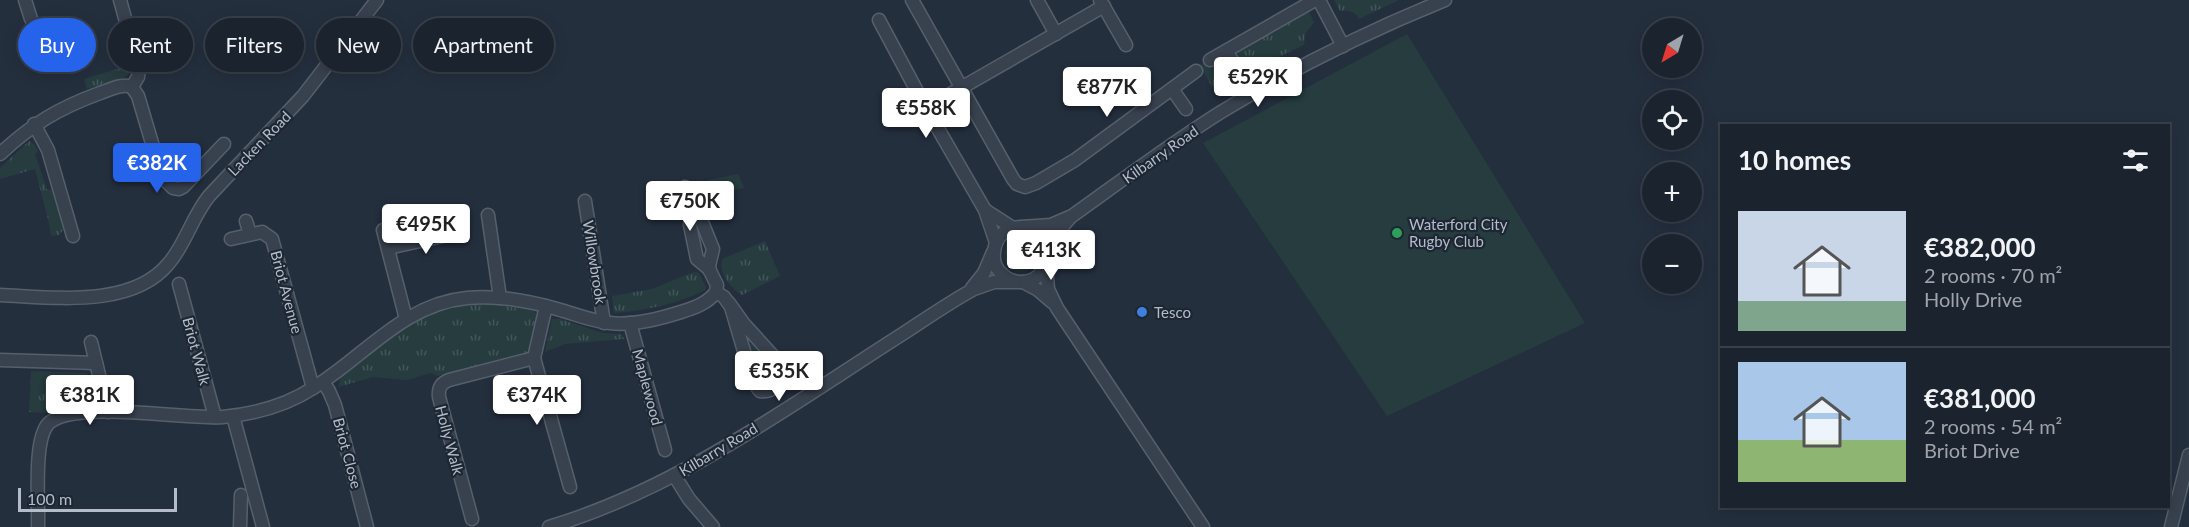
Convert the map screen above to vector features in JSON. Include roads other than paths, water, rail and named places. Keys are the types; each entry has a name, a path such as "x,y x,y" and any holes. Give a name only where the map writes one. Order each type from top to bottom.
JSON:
{"street":[{"path":"25,0 31,18"},
{"path":"120,0 139,69 138,77 132,87"},
{"name":"Lacken Road","path":"0,295 97,296 129,290 157,274 176,254 196,214 209,196 298,101 377,0"},
{"path":"912,0 1013,179 1021,186 1030,187 1075,160 1196,71"},
{"path":"1036,0 1056,34"},
{"path":"1210,60 1315,0"},
{"path":"1319,0 1343,46"},
{"name":"Kilbarry Road","path":"1017,228 1051,225 1072,216 1215,116 1265,87 1343,46 1445,0"},
{"path":"926,108 1056,34 1102,3 1126,45"},
{"path":"879,20 926,108 985,210 995,247 996,267 1001,274 1038,290 1057,308"},
{"path":"1226,51 1237,68"},
{"path":"0,154 34,124 55,112 121,86 132,87"},
{"path":"132,87 138,96 160,170 173,188 183,187 224,144"},
{"path":"1172,89 1186,108"},
{"path":"34,124 48,150 73,236"},
{"path":"685,187 691,209 690,225 697,259 710,271"},
{"name":"Willowbrook","path":"585,201 604,323"},
{"path":"38,527 38,468 43,436 46,428 57,418 86,411 233,416 277,405 318,385 406,319 432,306 451,300 469,297 500,298 546,306 604,323 630,323 686,310 709,300 717,292 717,285 709,266 713,249 702,222 691,209"},
{"path":"985,210 1017,228 1038,233 1044,240 1048,248 1048,289 1057,308 1203,527"},
{"path":"488,215 500,298"},
{"name":"Kilbarry Road","path":"1047,261 1058,233 1072,216"},
{"path":"231,239 250,234 246,221"},
{"path":"995,247 1000,237 1017,228"},
{"path":"383,230 406,319"},
{"name":"Briot Avenue","path":"250,234 264,233 273,242 318,385"},
{"path":"388,248 457,233"},
{"name":"Kilbarry Road","path":"966,293 984,273 995,247"},
{"path":"1019,282 1037,277 1047,261"},
{"name":"Kilbarry Road","path":"549,527 609,506 674,475 736,440 966,293 994,282 1019,282"},
{"name":"Briot Walk","path":"179,284 215,417"},
{"path":"717,292 729,303 744,324 784,368 783,380 768,391 760,391 753,382 729,303"},
{"path":"546,306 534,358 570,487"},
{"name":"Maplewood","path":"630,323 665,450"},
{"path":"91,342 108,412"},
{"name":"Holly Walk","path":"472,519 439,397 439,389 449,380 534,358"},
{"path":"0,360 96,363"},
{"name":"Briot Close","path":"318,385 333,400 367,527"},
{"path":"233,416 263,527"},
{"path":"2171,527 2189,455"},
{"path":"674,475 688,499 713,527"},
{"path":"240,527 241,495"}],"place":[{"name":"Waterford City Rugby Club","path":"1397,233"},
{"name":"Tesco","path":"1142,312"}]}
